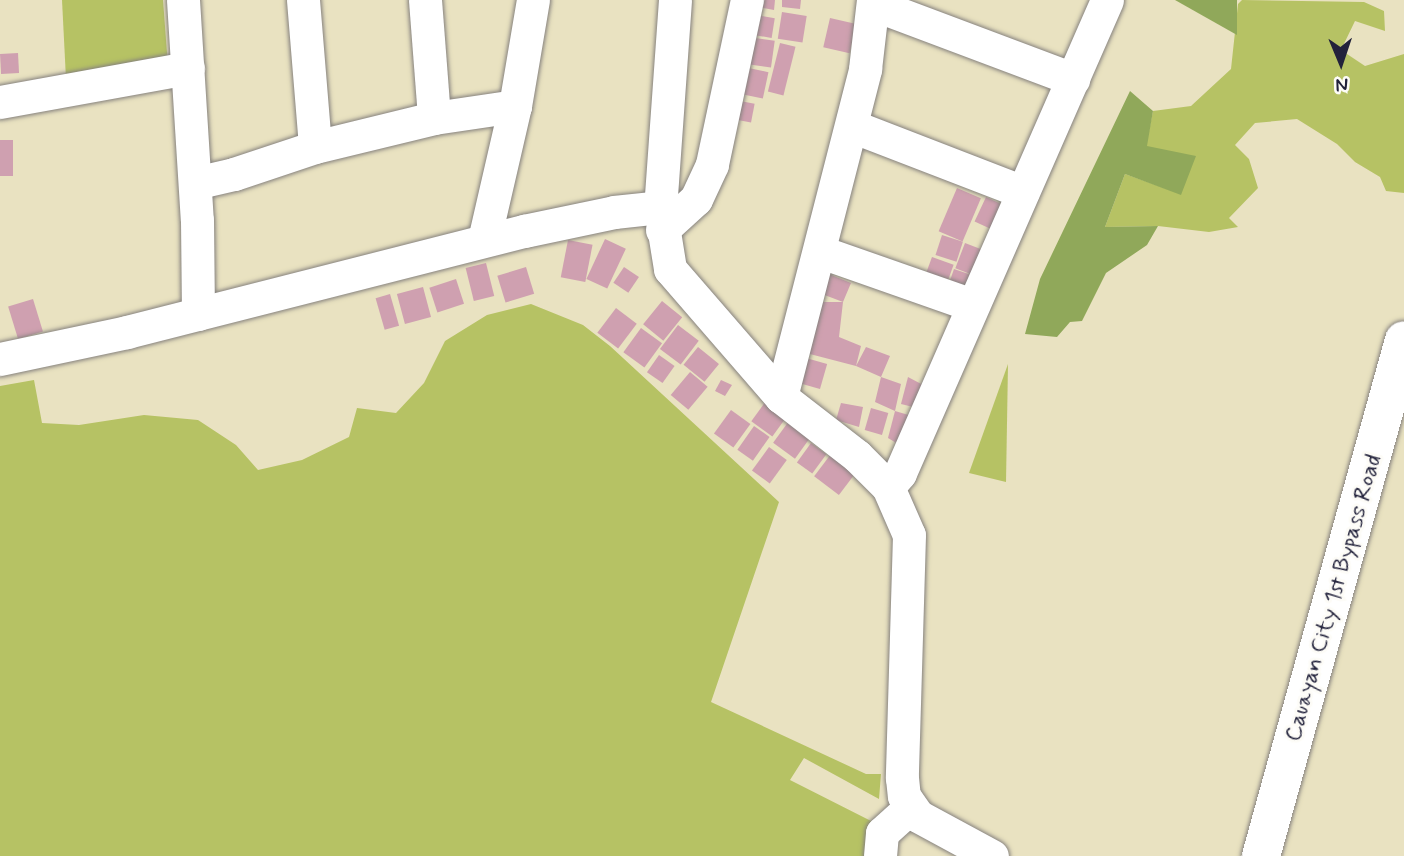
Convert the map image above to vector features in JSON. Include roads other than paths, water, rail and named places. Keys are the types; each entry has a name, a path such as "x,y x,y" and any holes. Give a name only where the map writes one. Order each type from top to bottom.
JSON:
{"main road":[{"name":"Cauayan City 1st Bypass Road","path":"1261,856 1404,340"}],"street":[{"path":"183,0 195,183 198,314"},
{"path":"303,0 316,147"},
{"path":"425,0 434,118"},
{"path":"484,240 515,106 533,0"},
{"path":"675,0 661,218 670,269 781,397 857,456 888,487 909,535 902,778 910,808 930,824 992,856"},
{"path":"0,359 198,314 484,240 614,212 661,218 696,199 708,173 747,0"},
{"path":"888,487 900,473 1107,0"},
{"path":"781,397 852,126 865,69 873,2 1073,79"},
{"path":"0,102 188,68"},
{"path":"195,183 234,174 316,147 434,118 515,106"},
{"path":"852,126 1023,192"},
{"path":"821,251 972,305"},
{"path":"880,856 882,833 910,808"}]}
